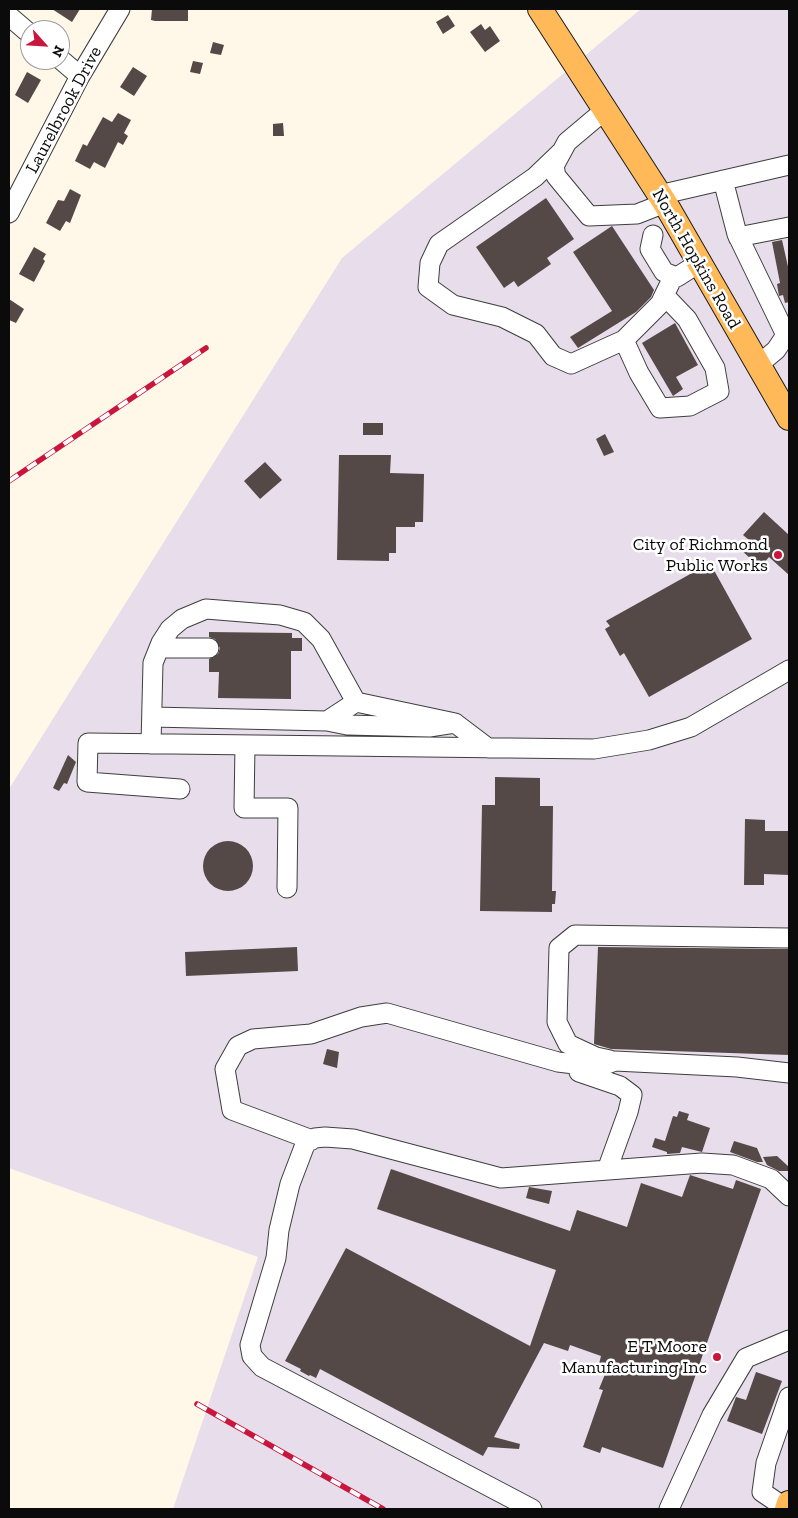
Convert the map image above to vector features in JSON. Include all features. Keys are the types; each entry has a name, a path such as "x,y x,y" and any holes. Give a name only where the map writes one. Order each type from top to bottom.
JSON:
{"main road":[{"name":"North Hopkins Road","path":"540,9 662,199 789,418"},
{"path":"787,1509 789,1503"}],"street":[{"name":"Laurelbrook Drive","path":"9,213 80,76 120,9"},
{"path":"9,16 20,25"},
{"path":"70,68 80,76"},
{"path":"602,106 567,142 554,166 556,176 590,216 637,214 662,199 723,180 789,165"},
{"path":"560,153 534,177 439,244 430,263 428,287 454,305 502,317 536,334 553,356 571,364 624,340 665,296 673,277 699,263"},
{"path":"723,180 738,237 788,334 776,350 758,365"},
{"path":"637,214 653,235"},
{"path":"653,235 676,224"},
{"path":"738,237 789,227"},
{"path":"653,235 650,248 664,272 673,277"},
{"path":"624,340 639,373 660,408 690,406 719,391 716,368 687,319 665,296"},
{"path":"152,744 153,663 170,629 182,619 201,611 292,618 304,622 321,638 356,702"},
{"path":"159,648 209,648"},
{"path":"180,790 87,782 88,743 594,749 673,734 711,717 789,670"},
{"path":"326,721 356,702 455,723 488,748"},
{"path":"152,718 326,721 347,725 429,727 455,723"},
{"path":"245,745 244,808 288,808 287,888"},
{"path":"789,938 575,935 559,948 557,1022 568,1044 596,1057 615,1061 737,1067 789,1073"},
{"path":"312,1140 232,1110 225,1069 238,1046 253,1039 311,1034 362,1017 387,1013 568,1063 600,1067 615,1061"},
{"path":"568,1063 577,1071 620,1086 632,1095 628,1112 607,1170"},
{"path":"532,1509 262,1367 252,1356 250,1345 276,1258 290,1184 306,1142 325,1137 374,1143 501,1178 702,1163 733,1165 771,1179 789,1196"},
{"path":"669,1509 712,1415 746,1358 789,1340"},
{"path":"787,1509 762,1492 766,1463 789,1397"}],"shaded area":[{"path":"641,9 789,9 789,1509 173,1509 258,1257 9,1168 9,789 342,258"}],"building":[{"path":"52,9 80,9 72,22"},
{"path":"152,9 188,9 188,21 151,20"},
{"path":"448,15 455,26 443,34 436,22"},
{"path":"481,24 485,30 490,26 500,41 485,52 470,32"},
{"path":"213,42 224,45 221,55 210,53"},
{"path":"193,61 203,63 200,74 190,72"},
{"path":"133,67 147,76 134,96 120,87"},
{"path":"27,72 41,80 28,103 15,95"},
{"path":"118,113 131,120 124,133 128,136 123,145 118,142 105,168 94,162 90,169 75,161 83,144 87,146 103,117 112,122"},
{"path":"283,123 284,136 273,136 273,124"},
{"path":"70,189 81,195 70,223 66,221 60,231 46,223 58,200 64,201"},
{"path":"546,198 574,239 547,258 551,264 518,287 514,281 504,288 476,247"},
{"path":"612,226 654,290 651,297 636,312 578,348 570,337 612,311 573,252"},
{"path":"782,240 789,271 789,302 785,303 783,295 779,296 777,284 780,283 772,242"},
{"path":"34,247 46,254 43,259 45,261 34,282 19,274"},
{"path":"9,299 24,309 16,323 9,320"},
{"path":"675,323 698,365 676,377 683,389 673,396 642,343"},
{"path":"363,423 383,423 383,435 363,435"},
{"path":"605,434 614,452 604,456 596,439"},
{"path":"339,455 391,455 390,473 424,474 423,522 415,522 415,527 396,527 396,553 389,553 389,561 337,560"},
{"path":"265,462 282,480 260,499 244,481"},
{"name":"City of Richmond Public Works","path":"764,512 789,535 789,575 769,557 758,570 749,562 751,559 741,550 749,540 743,535"},
{"path":"710,563 752,639 649,697 624,653 620,656 605,629 610,626 606,621"},
{"path":"209,632 292,633 292,638 302,638 302,651 291,651 291,699 218,698 219,672 209,672 209,659 218,654 220,648 215,639 209,637"},
{"path":"68,755 76,762 67,784 64,783 59,791 53,788"},
{"path":"495,777 540,778 540,806 553,806 552,891 556,891 552,912 480,911 482,805 495,805"},
{"path":"745,819 765,820 765,831 789,831 789,875 764,874 764,885 744,885"},
{"path":"228,841 242,845 249,852 253,866 249,880 242,887 228,891 214,887 207,880 203,866 207,852 214,845"},
{"path":"297,947 298,971 186,976 185,952"},
{"path":"598,947 789,949 789,1055 611,1049 594,1044"},
{"path":"327,1049 339,1052 337,1068 323,1064"},
{"path":"679,1111 689,1114 687,1120 710,1128 702,1152 682,1147 680,1153 667,1154 667,1152 652,1147 655,1138 665,1141 673,1116 677,1117"},
{"path":"734,1141 757,1148 763,1162 757,1162 730,1152"},
{"path":"777,1156 789,1167 789,1171 779,1171 767,1165 763,1157"},
{"path":"391,1169 570,1231 577,1210 627,1227 641,1183 682,1197 690,1175 733,1189 736,1180 761,1189 663,1468 602,1447 600,1453 583,1447 603,1390 599,1389 608,1367 599,1364 601,1356 570,1345 568,1351 544,1343 494,1437 520,1444 519,1449 488,1447 483,1456 320,1369 316,1378 309,1376 300,1371 301,1369 285,1361 346,1248 530,1346 556,1270 377,1209"},
{"path":"529,1187 552,1191 549,1204 526,1198"},
{"path":"756,1372 782,1381 762,1434 727,1421 736,1397 746,1400"}],"railway":[{"path":"9,481 206,348"},
{"path":"197,1404 383,1509"}],"place":[{"name":"City of Richmond Public Works","path":"778,555"},
{"name":"E T Moore Manufacturing Inc","path":"717,1357"}]}
